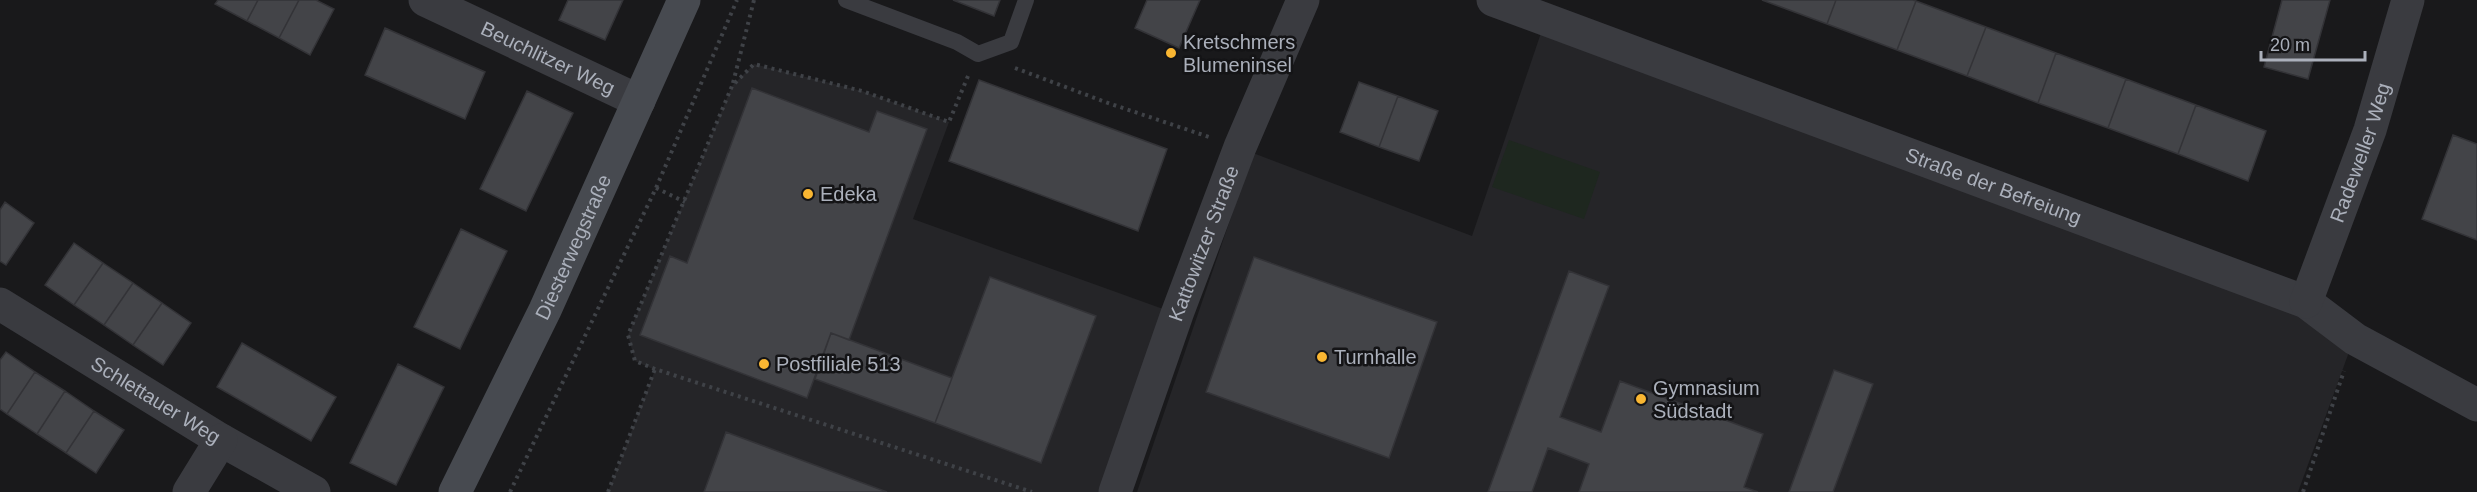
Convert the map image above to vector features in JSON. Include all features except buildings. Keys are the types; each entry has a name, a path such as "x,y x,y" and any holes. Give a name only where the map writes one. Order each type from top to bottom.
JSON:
{"street":[{"name":"Beuchlitzer Weg","path":"424,0 639,101"},
{"name":"Diesterwegstraße","path":"455,492 545,310 684,0"},
{"name":"Kattowitzer Straße","path":"1115,492 1177,314 1240,147 1303,0"},
{"name":"Straße der Befreiung","path":"1493,0 2306,302 2355,339 2477,405"},
{"name":"Radeweller Weg","path":"2306,302 2370,130 2408,0"},
{"name":"Schlettauer Weg","path":"0,304 221,440 314,492"},
{"path":"189,492 221,440"}],"lane":[{"path":"846,0 957,42 978,54 1011,42 1026,0"}],"path":[{"path":"510,492 656,188 737,0"},
{"path":"754,0 732,86 628,335 635,361 1032,492"},
{"path":"732,86 754,64 862,91 949,122 978,54 1108,103 1240,147"},
{"path":"656,188 684,202"},
{"path":"2303,492 2355,339"},
{"path":"608,492 655,369"}],"shaded area":[{"name":"Gymnasium Südstadt","path":"1544,24 2322,318 2353,341 2298,492 1137,492 1253,153 1472,236"},
{"path":"754,64 862,91 949,122 913,219 1177,314 1115,492 608,492 655,370 635,361 628,335 732,86"},
{"path":"1509,140 1600,172 1584,219 1492,187"}],"place":[{"name":"Kretschmers Blumeninsel","path":"1171,53"},
{"name":"Edeka","path":"808,194"},
{"name":"Turnhalle","path":"1322,357"},
{"name":"Postfiliale 513","path":"764,364"},
{"name":"Gymnasium Südstadt","path":"1641,399"}]}
